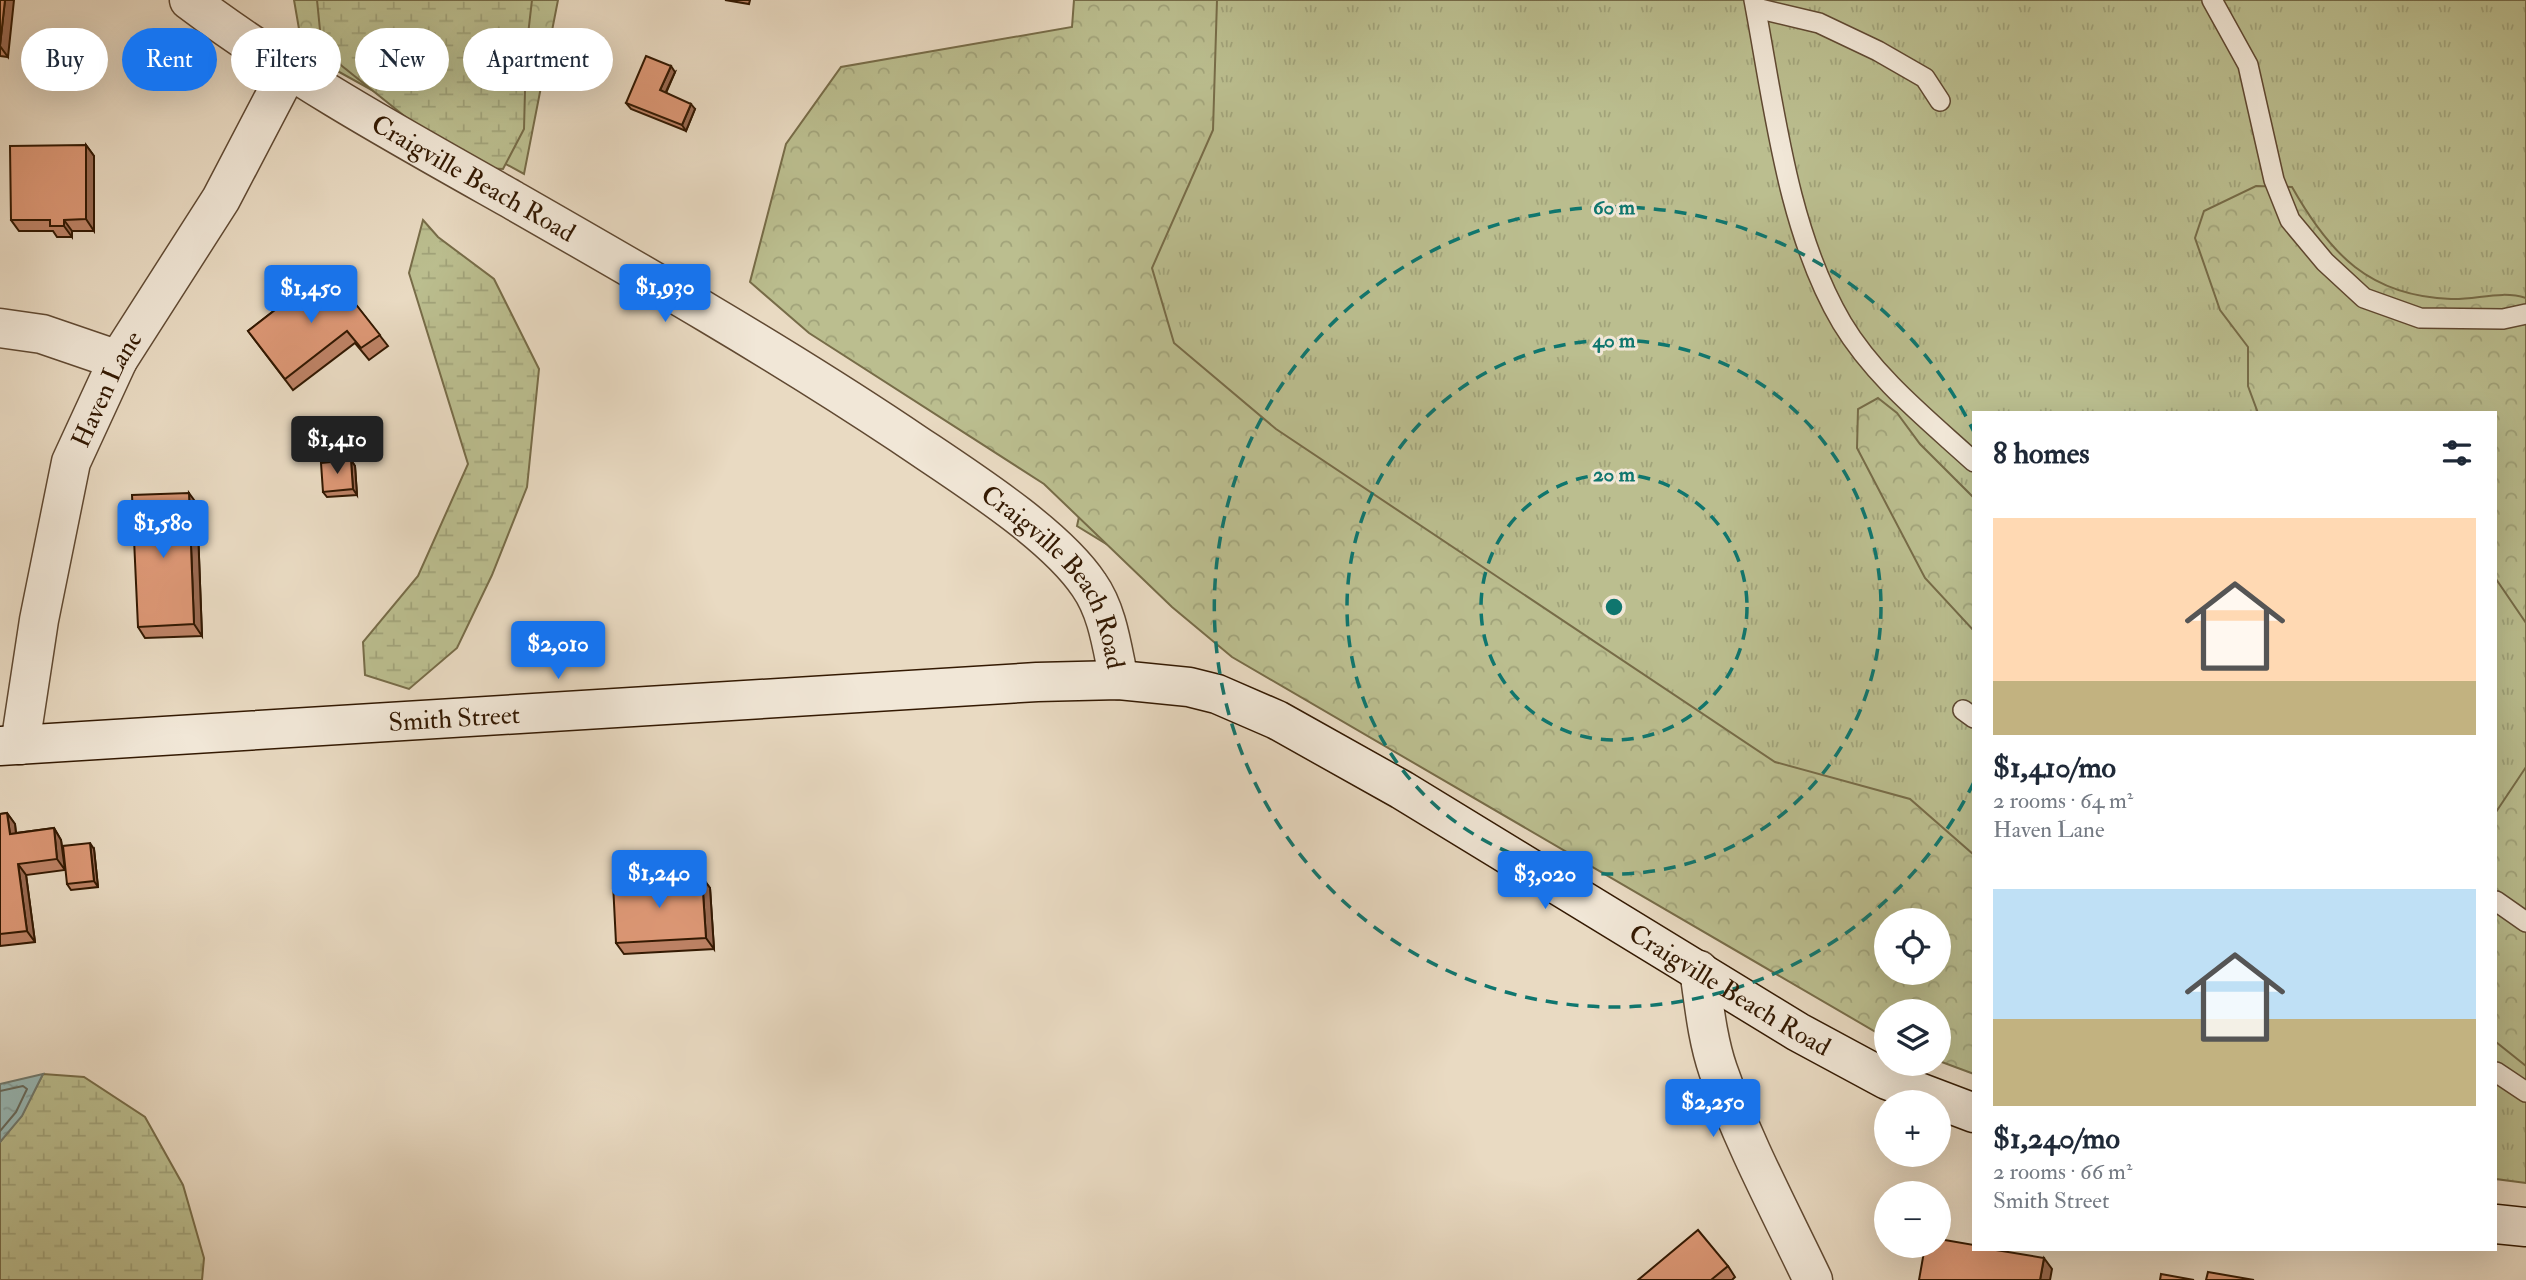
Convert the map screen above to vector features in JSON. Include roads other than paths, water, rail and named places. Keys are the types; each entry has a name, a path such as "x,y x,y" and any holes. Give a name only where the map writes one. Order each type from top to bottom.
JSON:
{"street":[{"name":"Craigville Beach Road","path":"189,0 231,29"},
{"name":"Haven Lane","path":"10,745 71,462 118,360 221,199 277,91"},
{"name":"Craigville Beach Road","path":"326,91 787,363 954,470 1043,537 1071,561 1089,583 1102,611 1119,680 1161,683 1217,694 1278,720 1402,790 1798,1032 1887,1080 1972,1112"},
{"path":"0,328 42,334 118,360"},
{"name":"Smith Street","path":"10,745 1023,683 1119,680"},
{"path":"1699,970 1708,1034 1717,1068 1737,1121 1813,1280"},
{"path":"2497,1224 2526,1227"}],"lane":[{"path":"2212,0 2248,65 2274,180 2290,220 2325,262 2364,298 2420,318 2503,319 2526,314"},
{"path":"1940,101 1925,78 1878,51 1819,23 1755,4 1786,164 1812,260 1842,323 1886,381 1972,459"},
{"path":"2497,902 2526,922"},
{"path":"2497,1073 2526,1091"}],"water":[{"path":"43,1074 22,1116 0,1142 0,1084"}]}
